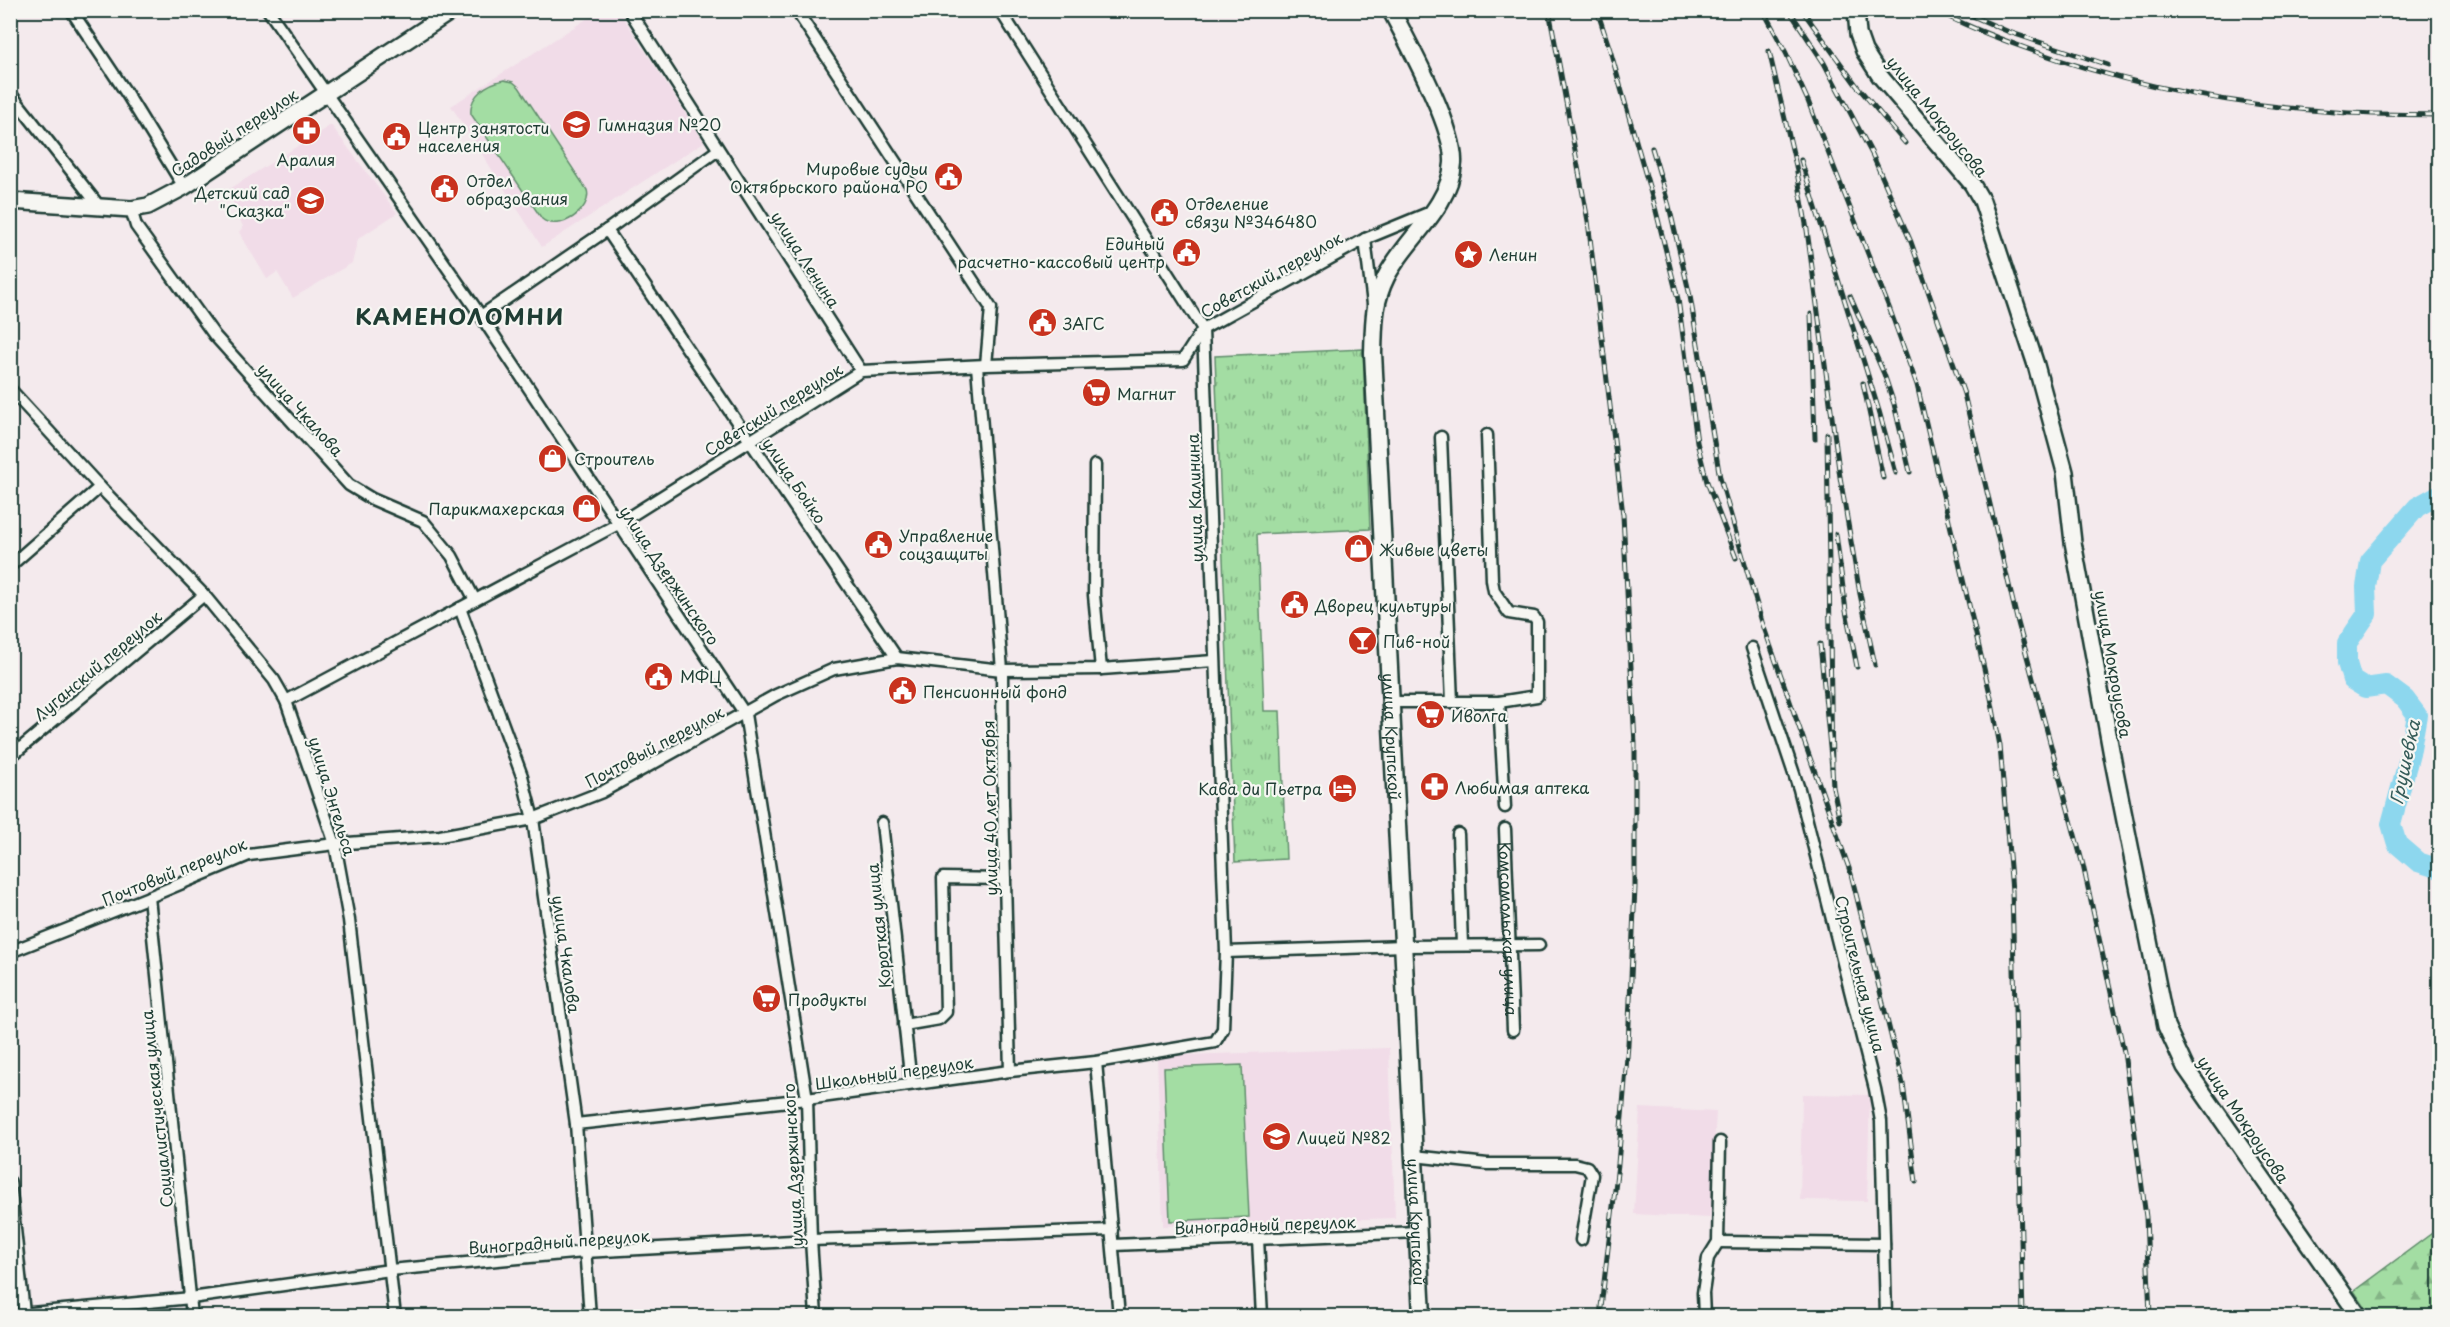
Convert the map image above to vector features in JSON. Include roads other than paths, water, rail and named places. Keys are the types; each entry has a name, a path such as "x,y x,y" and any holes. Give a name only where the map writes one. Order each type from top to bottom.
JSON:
{"main road":[{"name":"улица Крупской","path":"1391,10 1418,62 1452,147 1453,164 1450,178 1433,211 1386,275 1374,308 1373,353 1422,1317"}],"street":[{"path":"70,10 127,94 184,187"},
{"name":"улица Дзержинского","path":"268,10 481,316 745,714 807,1099 810,1240 816,1317"},
{"name":"Садовый переулок","path":"10,201 131,209 148,206 184,187 453,10"},
{"name":"улица Ленина","path":"629,10 861,371"},
{"name":"улица 40 лет Октября","path":"796,10 991,308 981,365 1002,670 1010,1071"},
{"path":"1000,10 1203,328"},
{"name":"улица Мокроусова","path":"1856,10 1858,34 1864,51 1880,76 1942,147 1972,184 1982,201 2036,365 2065,472 2073,542 2113,761 2166,1026 2185,1067 2360,1317"},
{"path":"10,93 99,206"},
{"path":"481,316 607,230 718,150"},
{"name":"улица Чкалова","path":"131,209 136,226 215,336 349,485 372,499 423,521 452,556 475,600"},
{"name":"Советский переулок","path":"286,702 618,524 861,371 981,365 1183,360 1203,328 1365,239 1433,211"},
{"name":"улица Бойко","path":"607,230 897,658"},
{"path":"1365,239 1374,308"},
{"name":"улица Калинина","path":"1203,328 1226,952 1223,1029 1215,1042"},
{"name":"улица Энгельса","path":"10,389 204,595 274,680 286,702 335,844 349,920 394,1317"},
{"path":"1392,702 1499,702 1537,696 1538,622 1534,617 1509,613 1494,591 1487,435"},
{"path":"1441,437 1452,702"},
{"path":"1095,465 1094,596 1101,669"},
{"path":"10,566 100,487"},
{"name":"Луганский переулок","path":"10,757 204,595"},
{"name":"улица Чкалова","path":"460,608 522,776 533,819 576,1124 590,1317"},
{"name":"Строительная улица","path":"1752,648 1799,789 1875,1089 1881,1121 1886,1317"},
{"name":"Почтовый переулок","path":"10,952 249,855 335,844 440,836 533,819 602,792 776,695 834,669 897,658 1002,670 1101,669 1214,661"},
{"path":"1499,702 1505,807"},
{"name":"Короткая улица","path":"882,823 911,1083"},
{"name":"Комсомольская улица","path":"1505,829 1513,1030"},
{"path":"1458,834 1462,945"},
{"path":"904,1025 939,1019 946,1012 943,878 1005,879"},
{"name":"Социалистическая улица","path":"149,897 192,1317"},
{"path":"1226,952 1404,946 1539,945"},
{"name":"Школьный переулок","path":"576,1124 807,1099 911,1083 1096,1062 1215,1042"},
{"path":"1096,1062 1119,1317"},
{"path":"1704,1317 1703,1293 1708,1257 1718,1242 1720,1142"},
{"path":"1414,1156 1487,1164 1559,1164 1587,1167 1592,1175 1581,1240"},
{"path":"10,1182 24,1314"},
{"name":"Виноградный переулок","path":"10,1315 191,1298 390,1270 584,1252 810,1240 1112,1230"},
{"name":"Виноградный переулок","path":"1114,1245 1418,1232"},
{"path":"1258,1239 1262,1317"},
{"path":"1718,1242 1884,1244"}],"waterway":[{"name":"Грушевка","path":"2440,494 2417,507 2370,561 2366,587 2367,614 2347,643 2347,663 2352,680 2365,688 2386,685 2405,699 2417,715 2410,754 2391,824 2397,844 2418,862 2440,869"}],"railway":[{"path":"1549,10 1588,221 1623,515 1635,744 1635,887 1628,1045 1618,1164 1600,1316"},
{"path":"1597,10 1656,211 1678,299 1697,442 1707,482 1736,558"},
{"path":"1763,10 1808,101 1917,385 1991,698 2000,746 2012,891 2023,1316"},
{"path":"1789,10 1824,63 1872,154 1911,242 1964,394 2017,619 2083,865 2124,1052 2146,1217 2150,1316"},
{"path":"1802,10 1857,86 1905,143"},
{"path":"1936,10 1993,36 2065,62 2179,91 2296,109 2361,114 2440,115"},
{"path":"1959,10 2009,32 2108,65"},
{"path":"1769,51 1796,166 1807,230 1840,477 1875,665"},
{"path":"1652,148 1669,206 1690,296 1720,478 1762,622 1851,874 1903,1084 1916,1182"},
{"path":"1801,160 1896,473"},
{"path":"1850,296 1884,374 1894,404 1910,472"},
{"path":"1811,314 1815,439"},
{"path":"1863,383 1883,478"},
{"path":"1820,644 1832,768 1827,434"},
{"path":"1836,534 1846,611 1857,667"},
{"path":"1832,768 1833,787 1840,821"}],"place":[{"name":"Гимназия №20","path":"577,124"},
{"name":"Аралия","path":"306,131"},
{"name":"Центр занятости населения","path":"397,136"},
{"name":"Мировые судьи Октябрьского района РО","path":"949,177"},
{"name":"Отдел образования","path":"445,189"},
{"name":"Детский сад \"Сказка\"","path":"311,201"},
{"name":"Отделение связи №346480","path":"1164,212"},
{"name":"Единый расчетно-кассовый центр","path":"1186,252"},
{"name":"Ленин","path":"1468,254"},
{"name":"ЗАГС","path":"1042,323"},
{"name":"Магнит","path":"1096,393"},
{"name":"Строитель","path":"553,458"},
{"name":"Парикмахерская","path":"586,508"},
{"name":"Управление соцзащиты","path":"878,544"},
{"name":"Живые цветы","path":"1358,549"},
{"name":"Дворец культуры","path":"1294,605"},
{"name":"Пив-ной","path":"1362,641"},
{"name":"МФЦ","path":"659,676"},
{"name":"Пенсионный фонд","path":"902,691"},
{"name":"Иволга","path":"1430,715"},
{"name":"Любимая аптека","path":"1434,787"},
{"name":"Кава ди Пьетра","path":"1343,788"},
{"name":"Продукты","path":"767,999"},
{"name":"Лицей №82","path":"1276,1137"}],"district":[{"name":"КАМЕНОЛОМНИ","path":"460,315"}]}
